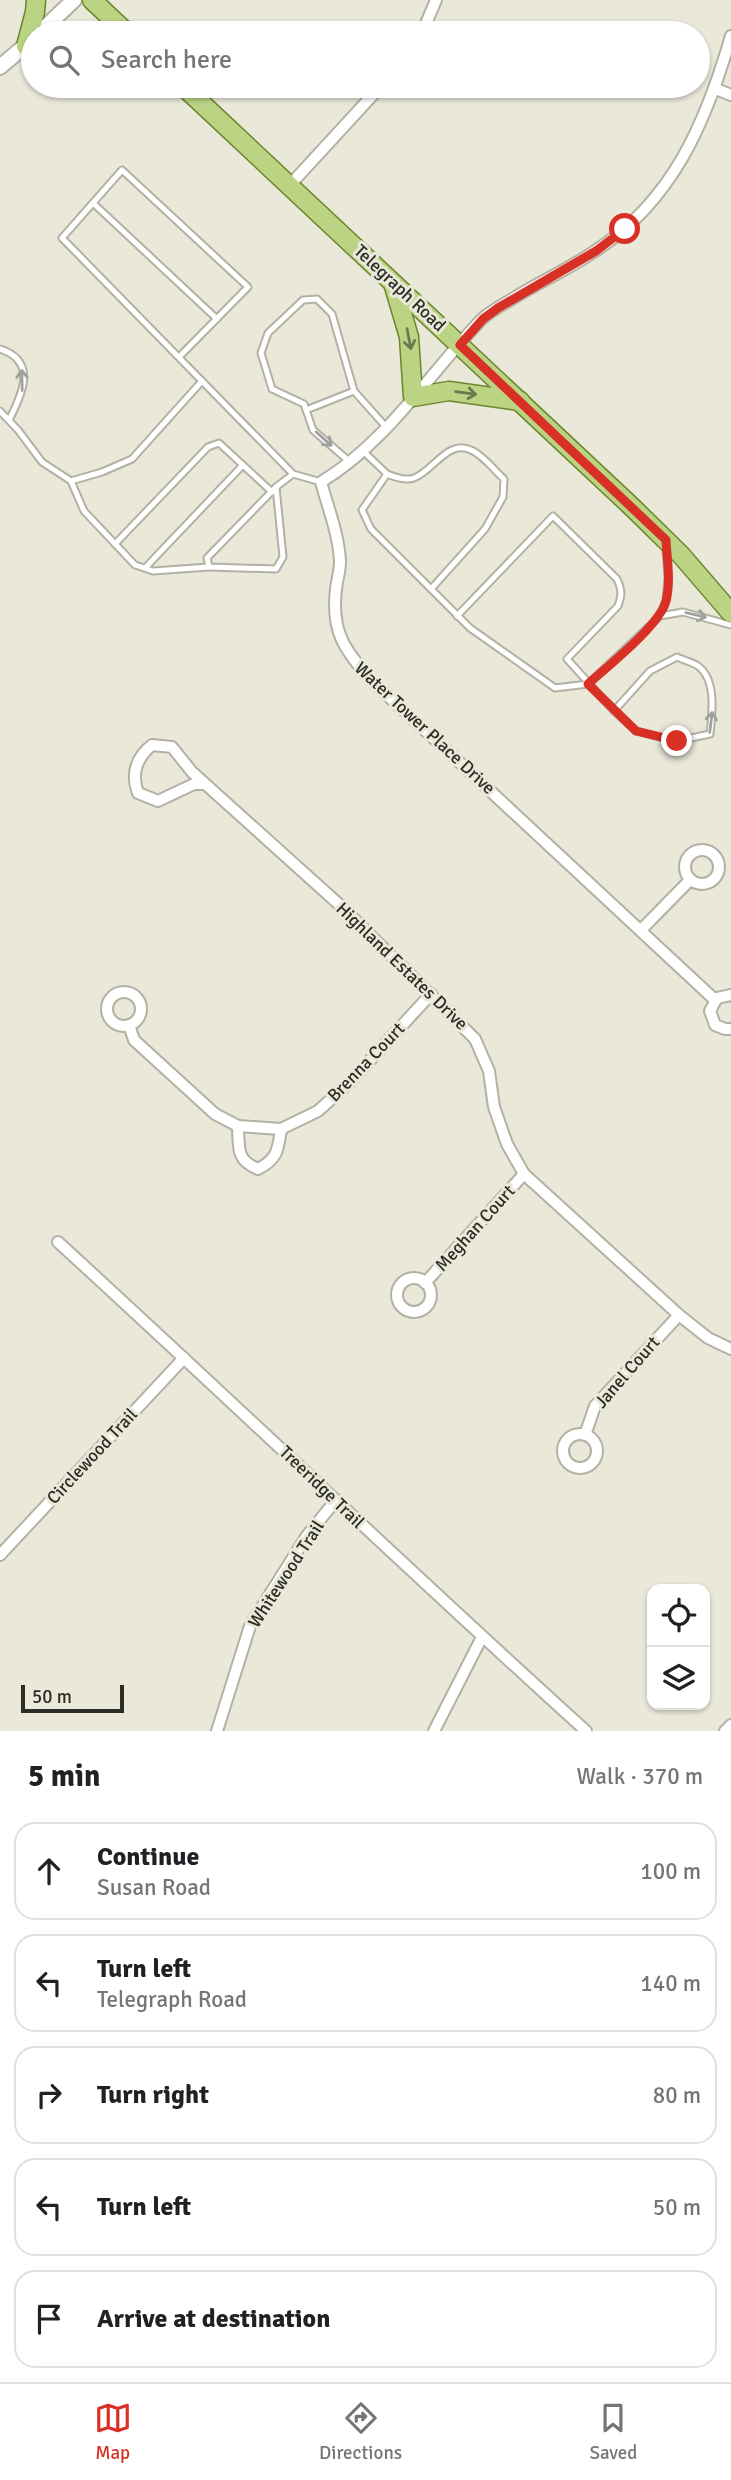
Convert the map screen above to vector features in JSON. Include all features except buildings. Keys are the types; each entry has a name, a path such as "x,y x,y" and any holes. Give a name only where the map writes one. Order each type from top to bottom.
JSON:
{"main road":[{"path":"34,21 36,0"},
{"path":"92,0 114,21"},
{"name":"Telegraph Road","path":"196,98 666,540 717,594 731,613"},
{"path":"394,283 409,337 413,397 449,391 520,401"}],"street":[{"path":"52,21 74,0"},
{"path":"427,21 436,0"},
{"path":"321,482 363,451 483,319 540,282 596,251 625,229 650,203 673,177 686,154 716,89 731,36"},
{"path":"0,67 21,51"},
{"path":"716,89 731,95"},
{"path":"290,185 370,98"},
{"name":"Water Tower Place Drive","path":"321,482 336,531 340,563 334,618 338,636 352,658 372,681 715,1000"},
{"name":"Highland Estates Drive","path":"205,784 194,784 158,801 138,793 134,781 135,767 143,752 152,746 172,747 205,784 342,908 431,994 475,1039 489,1071 494,1107 507,1144 524,1174 679,1315 708,1338 731,1349"},
{"path":"641,930 690,880"},
{"name":"Brenna Court","path":"129,1025 134,1040 215,1114 238,1126 281,1129 318,1111 334,1097 431,994"},
{"path":"731,995 715,1000 710,1011 712,1021 720,1027 731,1029"},
{"path":"238,1126 239,1151 246,1164 258,1169 270,1163 278,1151 281,1129"},
{"name":"Meghan Court","path":"425,1283 524,1174"},
{"name":"Treeridge Trail","path":"58,1242 586,1731"},
{"name":"Janel Court","path":"586,1434 594,1406 679,1315"},
{"name":"Circlewood Trail","path":"0,1555 184,1357"},
{"name":"Whitewood Trail","path":"217,1731 250,1626 306,1537 336,1500"},
{"path":"434,1731 482,1637"},
{"path":"725,1731 731,1725"}],"lane":[{"path":"179,357 248,288 122,170 62,237 293,474 321,482"},
{"path":"93,202 217,319"},
{"path":"350,463 313,430 304,404 272,389 261,353 268,333 303,300 317,299 332,314 354,391 386,426"},
{"path":"0,349 11,353 20,364 25,377 24,388 9,420"},
{"path":"71,481 102,472 132,458 202,381"},
{"path":"306,410 354,391"},
{"path":"0,411 42,461 71,481 84,511 115,544 135,565 153,571 209,567 276,569 283,557 274,489 219,443 208,447 115,544"},
{"path":"363,451 387,474 414,478 451,450 461,447 473,450 504,479 503,497 485,528 431,589"},
{"path":"145,569 243,465"},
{"path":"209,567 206,558 274,489 293,474"},
{"path":"387,474 362,510 371,530 470,628 555,688 588,684 660,616 666,600 668,578 666,540"},
{"path":"457,615 553,516 621,586 622,595 618,606 567,659 588,684 614,711 636,731 677,741 710,734 713,705 707,677 698,666 677,657 650,671 614,711"},
{"path":"660,616 683,612 731,625"}],"route":[{"path":"625,229 596,251 498,308 483,319 460,345 666,540 668,578 666,600 660,616 588,684 636,731 677,741"}]}
